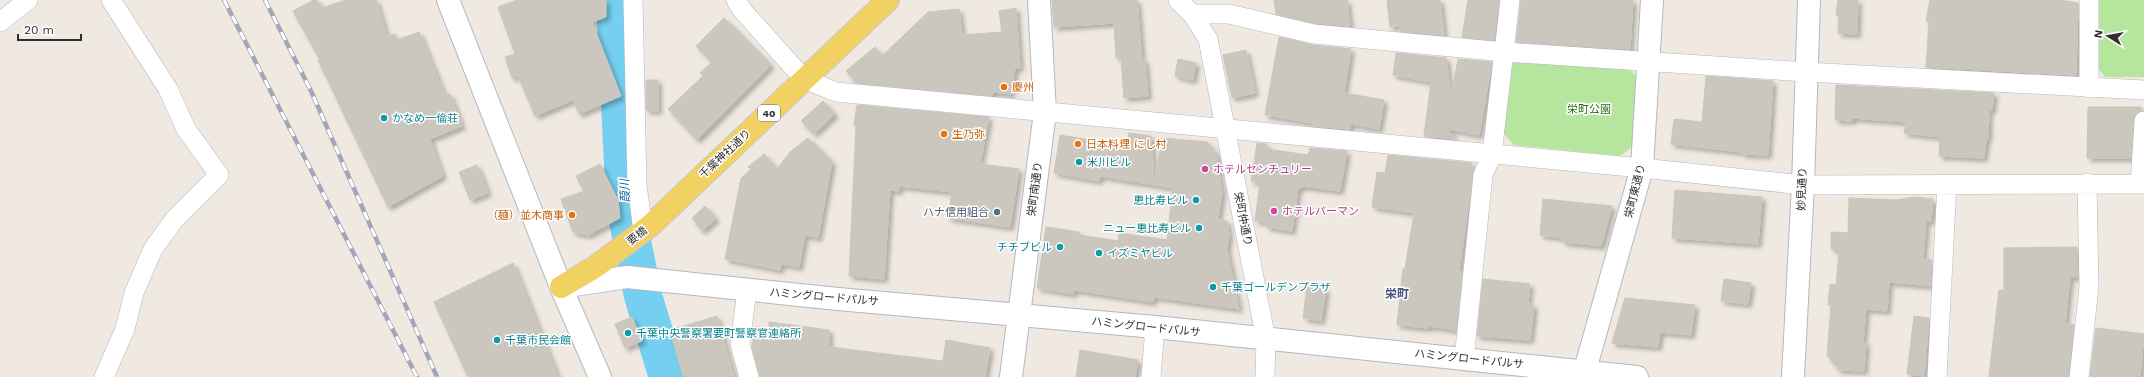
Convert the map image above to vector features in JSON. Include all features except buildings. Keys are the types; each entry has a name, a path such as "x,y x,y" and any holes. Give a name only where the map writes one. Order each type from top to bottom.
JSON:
{"main road":[{"name":"千葉神社通り","path":"646,229 888,0"},
{"name":"要橋","path":"561,286 595,267 646,229"}],"street":[{"path":"0,22 28,0"},
{"path":"104,377 125,330 134,293 153,248 174,220 219,175 186,129 168,89 111,0"},
{"path":"448,0 561,286 600,377"},
{"path":"633,0 638,199 646,229"},
{"path":"736,0 742,10 804,80 836,92 1226,130 1642,168 1803,185 2142,184 2144,121"},
{"name":"栄町南通り","path":"1011,377 1045,112 1038,0"},
{"name":"栄町仲通り","path":"1178,0 1192,14 1208,39 1266,340 1265,377"},
{"path":"1464,358 1483,175 1492,154 1510,0"},
{"name":"栄町東通り","path":"1584,374 1642,168 1652,0"},
{"name":"妙見通り","path":"1793,377 1803,185 1809,0"},
{"path":"2089,0 2089,88"},
{"path":"1192,14 1229,14 1314,34 1504,52 1806,72 2144,90"},
{"path":"2079,377 2089,287 2087,183"},
{"path":"1937,377 1947,184"},
{"name":"ハミングロードパルサ","path":"561,286 627,277 747,290 1464,358 1584,374 1637,377"},
{"path":"747,290 740,344 749,377"},
{"path":"1151,377 1155,328"}],"green space":[{"path":"2096,0 2144,0 2144,77 2105,77 2097,67"},
{"name":"栄町公園","path":"1516,59 1628,68 1636,76 1632,147 1620,156 1514,145 1503,133 1510,67"}],"waterway":[{"name":"葭川","path":"615,0 625,206 643,296 668,377"}],"railway":[{"path":"224,0 417,377"},
{"path":"265,0 311,91 437,377"}],"place":[{"name":"慶州","path":"1004,87"},
{"name":"かなめ一倫荘","path":"384,118"},
{"name":"生乃弥","path":"944,134"},
{"name":"日本料理 にし村","path":"1078,144"},
{"name":"米川ビル","path":"1079,162"},
{"name":"ホテルセンチュリー","path":"1205,169"},
{"name":"恵比寿ビル","path":"1196,200"},
{"name":"ホテルパーマン","path":"1274,211"},
{"name":"ハナ信用組合","path":"997,212"},
{"name":"（麺）並木商事","path":"572,215"},
{"name":"ニュー恵比寿ビル","path":"1199,228"},
{"name":"チチブビル","path":"1060,247"},
{"name":"イズミヤビル","path":"1099,253"},
{"name":"千葉ゴールデンプラザ","path":"1213,287"},
{"name":"千葉中央警察署要町警察官連絡所","path":"628,333"},
{"name":"千葉市民会館","path":"497,340"}],"district":[{"name":"栄町","path":"1397,294"}]}
